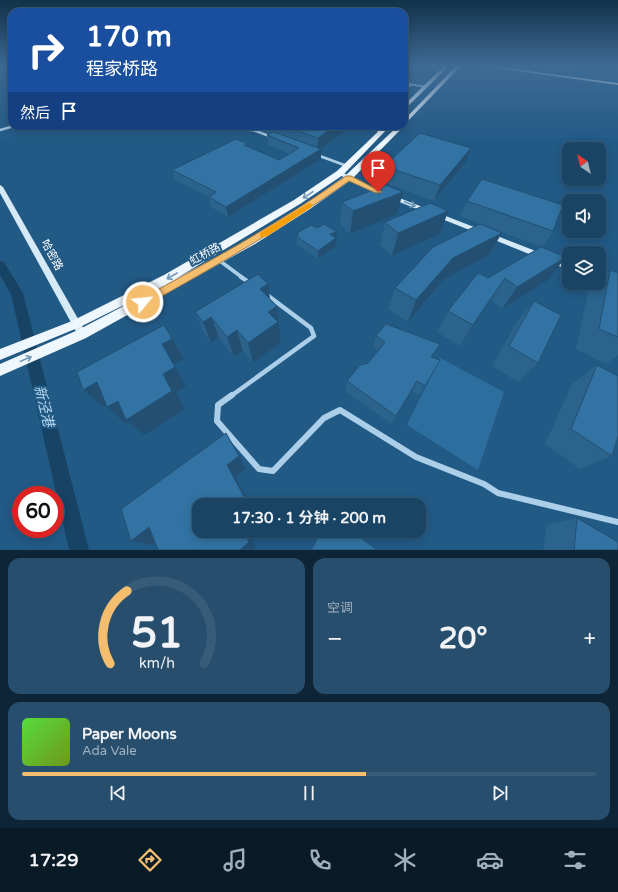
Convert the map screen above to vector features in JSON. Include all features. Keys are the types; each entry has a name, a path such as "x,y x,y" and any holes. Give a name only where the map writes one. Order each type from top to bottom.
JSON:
{"main road":[{"path":"408,104 421,92"},
{"path":"408,119 434,92"},
{"name":"虹桥路","path":"0,356 48,335 79,329 220,261 307,207 345,172 396,130"},
{"name":"虹桥路","path":"0,370 52,347 79,329 297,202 345,172 381,132"}],"street":[{"path":"253,130 273,138"},
{"path":"377,130 381,132"},
{"path":"310,152 345,172 364,186 562,264"},
{"name":"哈密路","path":"0,187 79,329"},
{"path":"220,261 256,288"},
{"path":"262,292 311,328 314,336 218,405 217,421 259,469 272,471 324,418 340,410 416,457 484,484 498,493 618,522"}],"shaded area":[{"path":"440,358 504,392 478,470 407,425"}],"building":[{"path":"295,130 329,130 318,138"},
{"path":"274,132 321,149 226,207 209,197 216,192 172,170 236,139 246,143 244,145 279,160 299,148 267,135"},
{"path":"420,133 471,148 440,185 384,166"},
{"path":"482,179 562,205 562,208 553,231 467,201"},
{"path":"386,185 403,192 353,211 342,202"},
{"path":"430,203 448,211 398,233 385,222"},
{"path":"324,224 337,232 330,234 336,238 318,251 296,236 299,234 297,233 311,225 317,228"},
{"path":"480,224 502,233 453,258 416,300 395,288 433,247"},
{"path":"541,247 562,255 562,259 517,287 505,278 473,325 448,311 478,273 488,278"},
{"path":"610,270 618,273 618,337 599,329"},
{"path":"258,274 268,284 260,289 277,306 268,312 278,322 248,343 237,330 227,337 211,317 203,322 195,312"},
{"path":"534,301 561,315 538,363 509,346"},
{"path":"386,324 440,344 431,357 440,360 425,386 417,381 396,416 347,381 360,365 368,363 385,342 376,336"},
{"path":"164,325 172,339 162,344 175,367 163,374 172,391 126,420 118,401 107,407 97,382 83,390 77,372"},
{"path":"597,365 618,376 618,436 612,456 571,429"},
{"path":"226,433 239,456 227,465 245,498 192,498 192,538 247,538 249,542 240,550 158,550 149,527 131,541 121,509"},
{"path":"577,518 618,542 618,550 574,550"},
{"path":"317,538 361,538 377,550 311,550"}],"waterway":[{"name":"新泾港","path":"0,265 17,293 79,550"}],"slow traffic":[{"path":"263,235 309,206"}],"route":[{"path":"143,302 252,242 307,207 348,178 378,192"}]}
